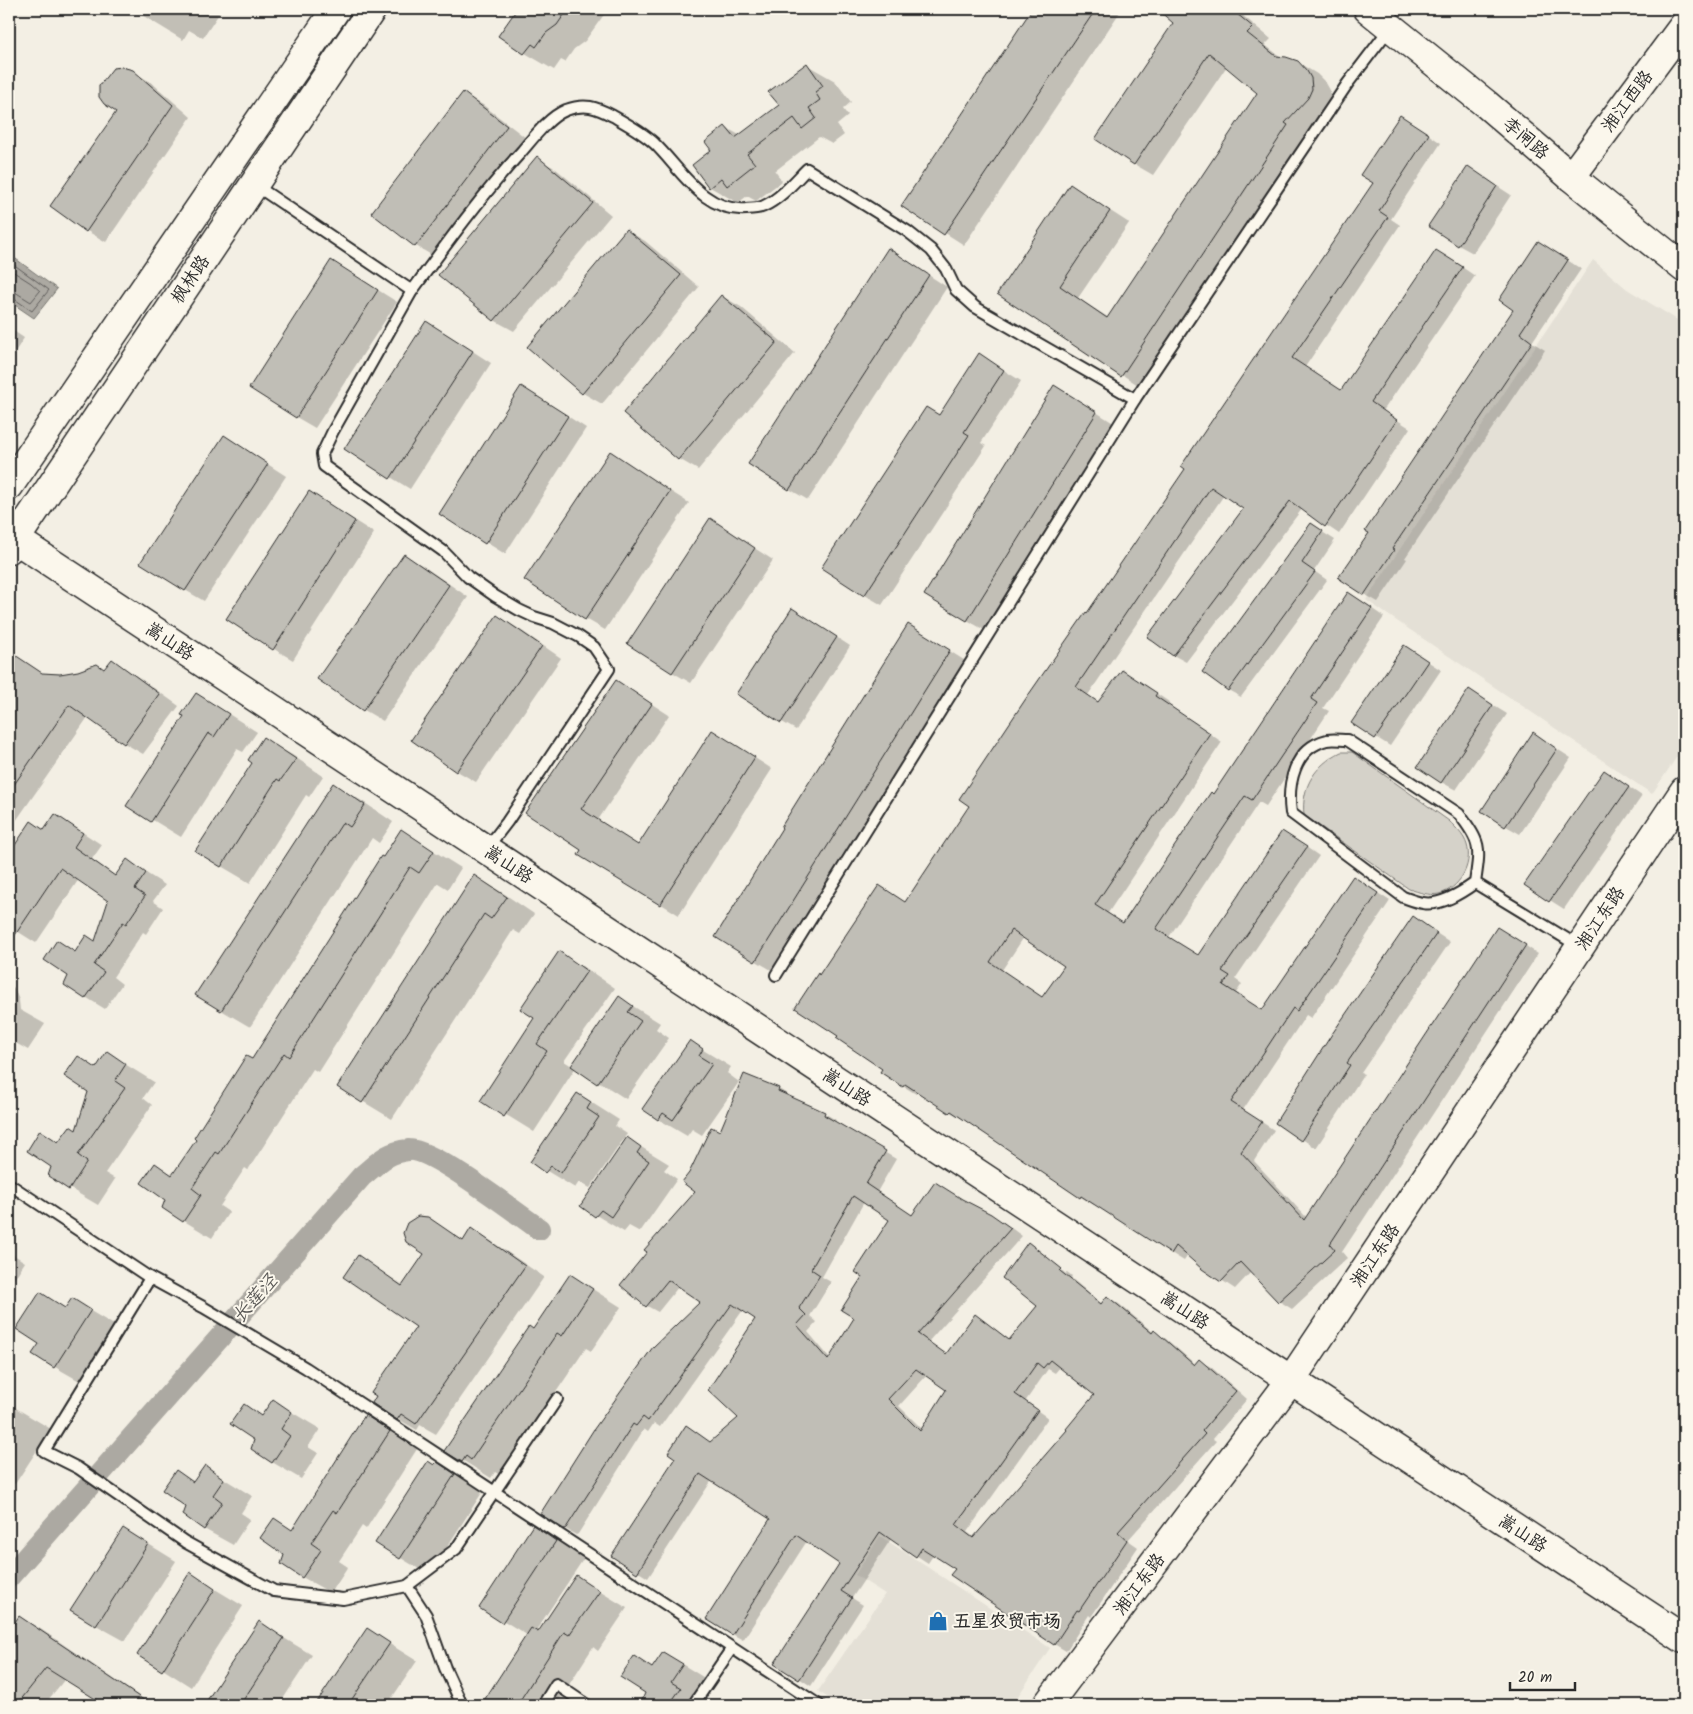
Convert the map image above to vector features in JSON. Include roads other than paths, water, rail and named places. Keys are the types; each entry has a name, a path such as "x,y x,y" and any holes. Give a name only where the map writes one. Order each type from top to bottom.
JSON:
{"street":[{"name":"枫林路","path":"9,486 336,9"},
{"name":"枫林路","path":"11,541 372,9"},
{"name":"李闸路","path":"1368,9 1684,268"},
{"name":"湘江西路","path":"1571,177 1684,25"},
{"name":"嵩山路","path":"11,541 487,849 1684,1639"},
{"name":"湘江东路","path":"1047,1705 1291,1380 1684,792"}],"lane":[{"path":"776,975 1135,399 1348,83 1391,28"},
{"path":"487,849 609,669 594,648 578,636 554,623 519,610 468,577 443,551 324,466 322,454 412,291 487,193 543,126 566,110 588,106 630,125 652,142 690,183 708,199 726,207 741,209 763,207 780,196 807,169 906,231 931,250 946,269 956,290 975,307 1135,399"},
{"path":"254,184 412,291"},
{"path":"1328,740 1347,740 1459,814 1470,828 1478,845 1475,883 1458,895 1444,900 1424,903 1403,896 1291,813 1289,798 1291,780 1298,760 1310,748 1328,740"},
{"path":"1475,883 1580,947"},
{"path":"9,1184 150,1278 203,1306 306,1368 819,1705"},
{"path":"150,1278 44,1451 78,1468 104,1488 185,1542 274,1591 343,1599 407,1586 456,1549 557,1399"},
{"path":"407,1586 426,1615 445,1668 462,1705"},
{"path":"693,1705 732,1648"},
{"path":"543,1705 556,1684 586,1705"}],"water":[{"path":"9,254 57,289 34,318 9,301"}],"waterway":[{"name":"长莲泾","path":"9,1577 362,1176 383,1159 394,1153 408,1150 419,1152 435,1159 474,1182 539,1229"}],"place":[{"name":"五星农贸市场","path":"938,1621"}]}
